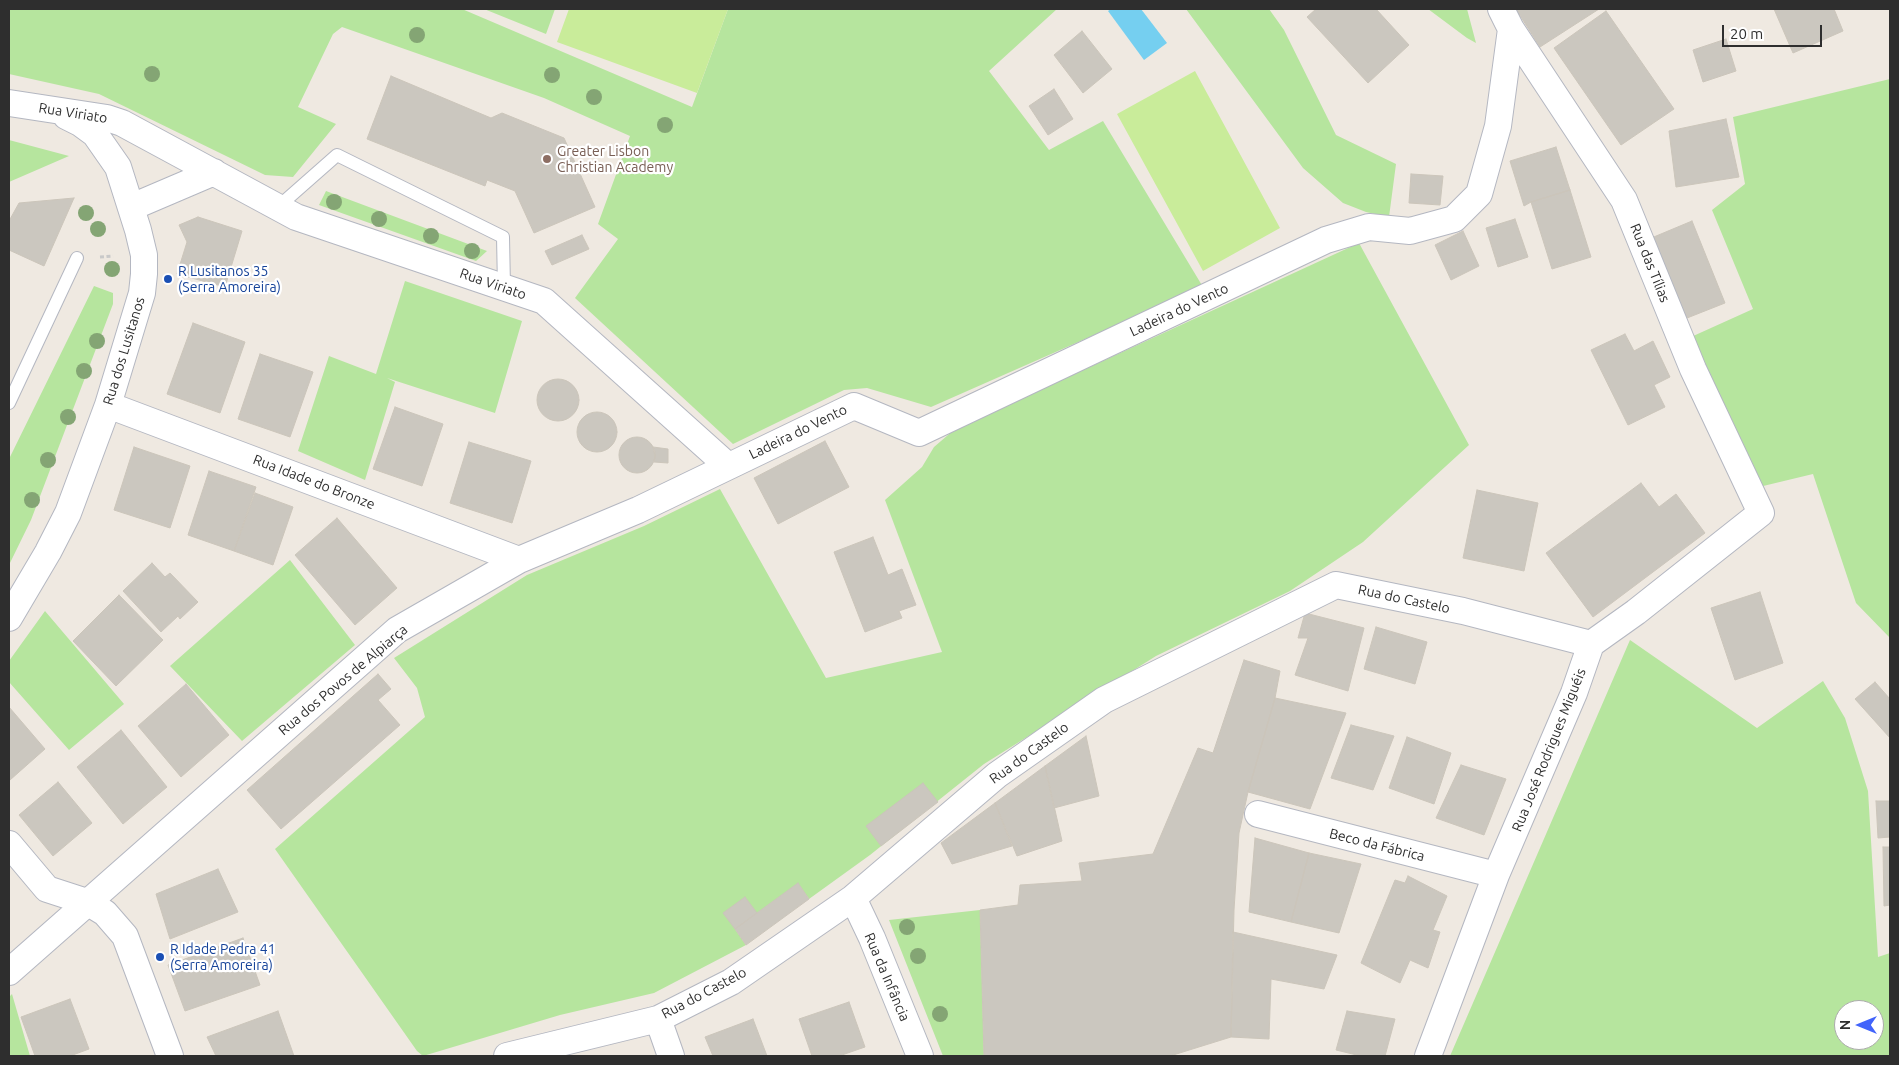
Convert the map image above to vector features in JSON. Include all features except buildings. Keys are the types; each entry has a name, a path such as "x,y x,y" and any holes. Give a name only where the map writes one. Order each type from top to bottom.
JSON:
{"street":[{"name":"Ladeira do Vento","path":"728,466 854,406 919,433 1326,240 1369,227 1410,231 1454,219 1479,194 1498,126 1506,19"},
{"name":"Rua das Tílias","path":"1506,19 1624,200 1693,369 1761,513 1636,612 1591,644"},
{"name":"Rua Viriato","path":"9,103 107,118 122,123 296,218 544,301 728,466"},
{"name":"Rua dos Lusitanos","path":"9,618 48,552 68,513 108,405 142,293 144,255 132,207 118,167 95,134 72,118 40,108"},
{"path":"132,207 214,172"},
{"name":"Rua Idade do Bronze","path":"108,405 519,560"},
{"name":"Rua dos Povos de Alpiarça","path":"9,972 397,630 519,560 638,510 728,466"},
{"name":"Rua do Castelo","path":"508,1056 658,1018 731,982 853,898 997,775 1104,700 1336,585 1463,611 1591,644"},
{"name":"Rua José Rodrigues Miguéis","path":"1428,1056 1496,875 1574,694 1591,644"},
{"name":"Beco da Fábrica","path":"1258,814 1496,875"},
{"path":"9,844 47,889 87,902 105,913 125,936 170,1056"},
{"name":"Rua da Infância","path":"853,898 872,938 920,1056"},
{"path":"658,1018 671,1056"}],"lane":[{"path":"278,208 337,155 503,238 504,288"},
{"path":"9,403 77,258"}],"path":[{"path":"77,258 144,255"}],"green space":[{"path":"9,9 462,9 692,107 728,9 1057,9 989,71 1049,150 1103,121 1203,287 931,407 867,388 844,390 733,444 575,298 618,239 598,224 630,136 544,98 342,27 333,34 298,107 336,124 293,177 265,175 99,94 9,74"},
{"path":"484,9 555,9 546,34"},
{"path":"569,9 728,9 697,93 557,42"},
{"path":"1186,9 1269,9 1284,30 1336,135 1396,164 1389,217 1366,212 1343,203 1303,168"},
{"path":"1428,9 1467,9 1476,43 1467,38"},
{"path":"1195,71 1280,228 1203,271 1117,114"},
{"path":"1890,79 1890,638 1856,603 1813,474 1759,487 1691,337 1753,309 1712,210 1745,184 1733,117"},
{"path":"9,140 69,156 9,182"},
{"path":"326,191 487,251 476,261 319,205"},
{"path":"1359,243 1469,445 1363,542 1290,591 1156,656 984,764 870,855 809,899 798,884 735,929 746,945 654,993 560,1015 423,1056 417,1051 275,849 425,717 417,688 394,658 527,575 644,526 720,489 826,678 942,652 885,500 922,467 934,447 955,429"},
{"path":"405,281 522,321 495,413 387,378 395,382 365,480 298,451 329,356 376,374"},
{"path":"94,286 113,293 113,304 31,520 9,565 9,459"},
{"path":"290,560 355,645 242,741 170,666"},
{"path":"45,611 124,704 69,750 9,682 9,661"},
{"path":"1630,640 1757,728 1823,681 1845,718 1868,791 1878,957 1890,953 1890,1056 1450,1056"},
{"path":"980,910 984,1056 943,1056 889,920"},
{"path":"12,994 30,1056 9,1056 9,997"}],"water":[{"path":"1111,9 1141,9 1167,43 1144,60 1108,11"}],"place":[{"name":"Greater Lisbon Christian Academy","path":"547,159"},
{"name":"R Lusitanos 35 (Serra Amoreira)","path":"168,279"},
{"name":"R Idade Pedra 41 (Serra Amoreira)","path":"160,957"}]}
